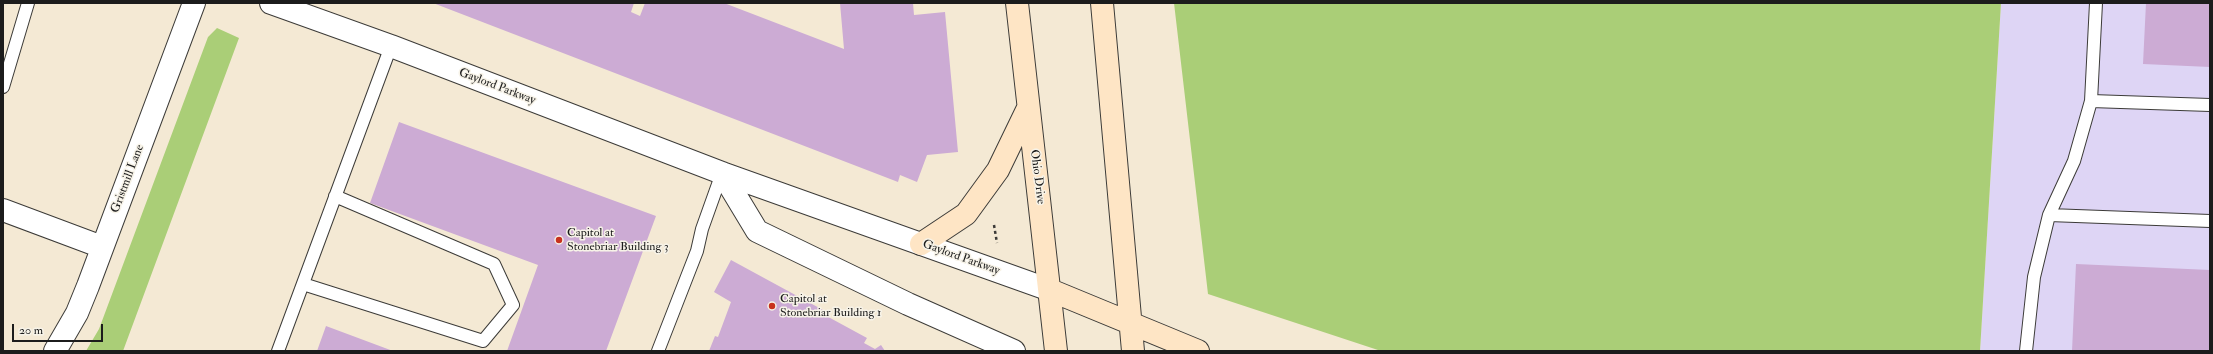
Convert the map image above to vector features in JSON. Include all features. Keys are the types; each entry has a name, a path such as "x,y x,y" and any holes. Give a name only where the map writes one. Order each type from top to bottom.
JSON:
{"main road":[{"name":"Ohio Drive","path":"1017,3 1056,351"},
{"path":"1102,3 1132,324 1133,351"},
{"path":"921,244 966,214 998,170 1028,108"},
{"name":"Gaylord Parkway","path":"1050,290 1198,351"}],"street":[{"name":"Gristmill Lane","path":"55,351 77,312 194,3"},
{"name":"Gaylord Parkway","path":"271,3 391,46 722,173 1050,290"},
{"path":"722,173 757,231 908,304 1014,351"},
{"path":"3,210 102,247"}],"lane":[{"path":"3,87 28,3"},
{"path":"2026,351 2034,277 2049,215 2074,161 2091,101 2096,3"},
{"path":"278,351 391,46"},
{"path":"2091,101 2210,105"},
{"path":"658,351 697,251 702,229 722,173"},
{"path":"303,284 484,341 513,304 494,264 336,196"},
{"path":"2049,215 2210,220"}],"path":[{"path":"994,225 997,247"}],"shaded area":[{"path":"2001,3 2210,3 2210,351 1980,351"}],"green space":[{"path":"1174,3 2001,3 1980,351 1381,351 1208,294"},
{"path":"217,28 239,38 123,351 86,351 99,329 208,37"}],"building":[{"path":"433,3 634,3 631,12 640,16 645,3 724,3 844,49 840,3 913,3 914,15 945,12 958,152 927,155 917,182 900,175 898,182"},
{"path":"2146,3 2210,3 2210,67 2143,64"},
{"name":"Capitol at Stonebriar Building 3","path":"399,122 656,216 606,351 507,351 538,265 370,203"},
{"name":"Capitol at Stonebriar Building 1","path":"731,260 823,310 821,313 867,338 864,343 875,349 881,345 885,351 709,351 715,336 718,337 731,302 714,292"},
{"path":"2076,264 2210,270 2210,351 2072,351"},
{"path":"326,326 393,351 317,351"}],"place":[{"name":"Capitol at Stonebriar Building 3","path":"559,240"},
{"name":"Capitol at Stonebriar Building 1","path":"772,306"}]}
